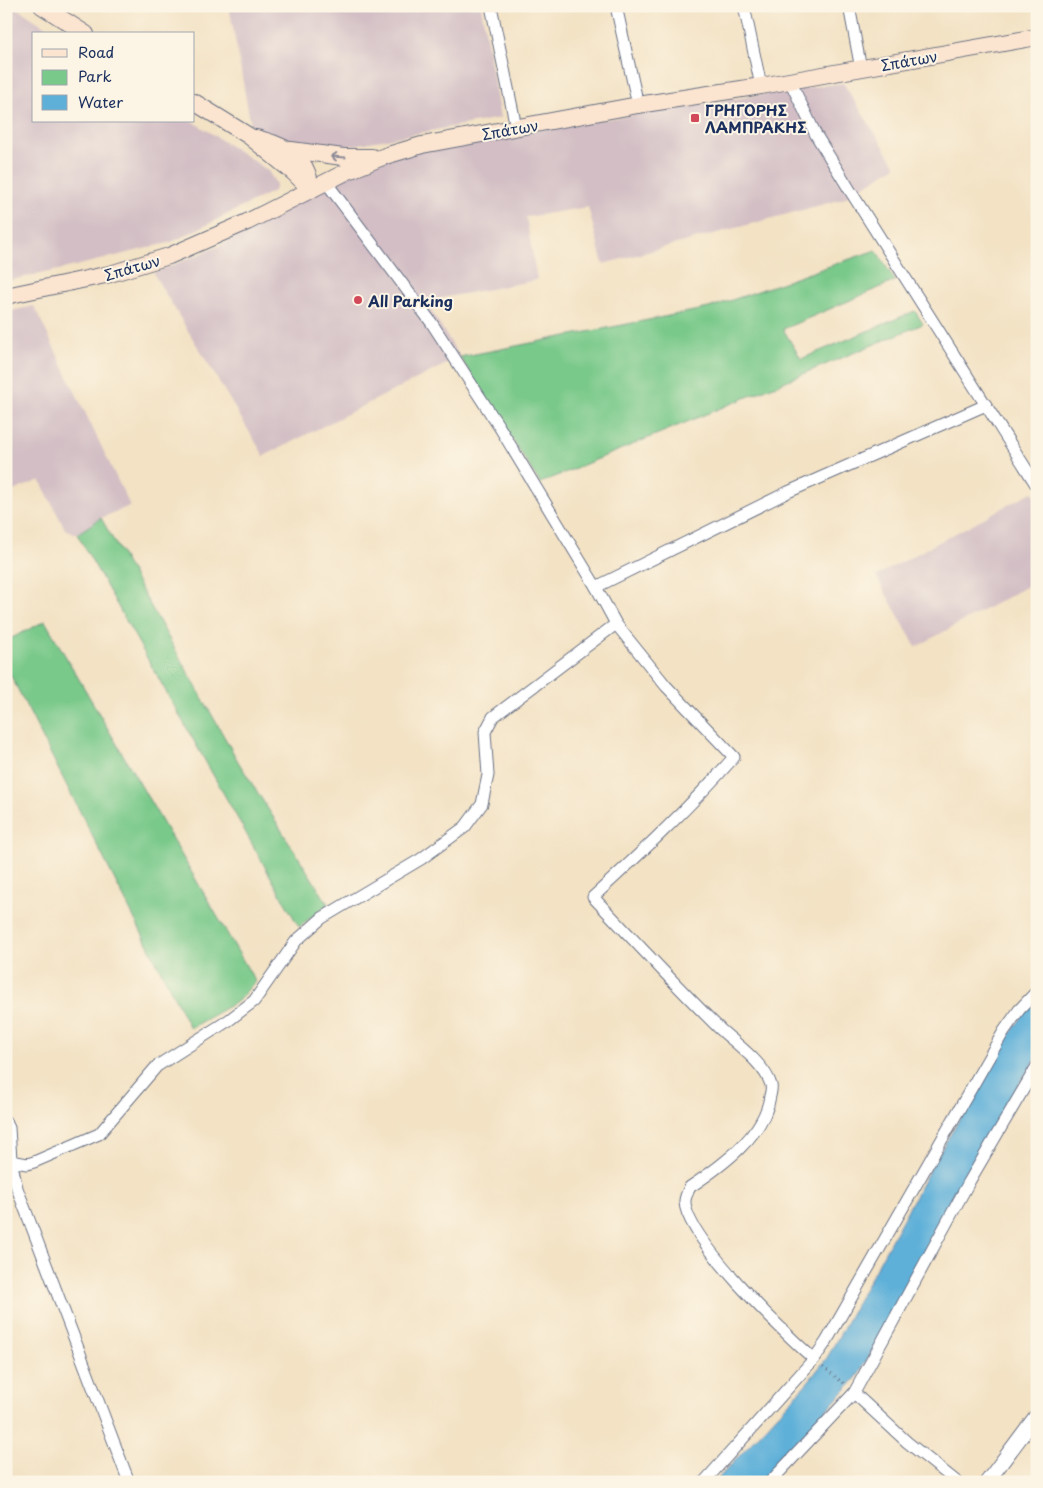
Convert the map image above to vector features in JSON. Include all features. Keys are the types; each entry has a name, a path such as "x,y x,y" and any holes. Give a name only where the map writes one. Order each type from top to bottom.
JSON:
{"main road":[{"path":"42,6 83,32"},
{"name":"Σπάτων","path":"6,296 110,274 169,256 247,222 346,172 385,156 422,145 638,105 861,69 1037,37"},
{"path":"195,103 249,136 293,172 311,190"},
{"path":"249,136 291,150 343,157 385,156"},
{"path":"291,150 306,168 311,190"}],"street":[{"path":"491,6 516,127"},
{"path":"616,6 638,105"},
{"path":"744,6 761,86"},
{"path":"849,6 861,69"},
{"path":"790,81 816,134 846,184 1037,486"},
{"path":"326,182 431,322 500,428 596,587 616,624 666,686 734,758 663,832 593,897 720,1029 750,1056 765,1073 772,1086 769,1106 759,1126 738,1150 690,1187 685,1202 691,1220 708,1248 752,1298 814,1360"},
{"path":"596,587 788,492 986,406"},
{"path":"9,1160 27,1164 34,1162 99,1134 157,1066 229,1020 254,1001 296,941 322,918 422,859 465,827 482,804 488,775 485,732 493,718 616,624"},
{"path":"704,1482 814,1360 1004,1031 1019,1010 1037,992"},
{"path":"770,1482 854,1392 969,1182 1037,1066"},
{"path":"6,1122 9,1128 9,1160 17,1188 129,1482"},
{"path":"854,1392 907,1442 957,1482"},
{"path":"987,1482 1037,1416"}],"path":[{"path":"814,1360 854,1392"}],"shaded area":[{"path":"6,6 14,6 53,32 32,32 32,122 194,122 268,171 276,184 274,191 172,242 6,281"},
{"path":"229,6 481,6 500,118 327,150 301,146 251,126"},
{"path":"843,83 896,166 843,199 603,264 588,207 526,217 537,280 425,301 460,357 264,456 153,273 219,246 348,172 406,151"},
{"path":"34,306 130,506 101,518 77,534 65,529 40,480 6,494 6,312"},
{"path":"1032,492 1037,498 1037,581 916,647 876,576"}],"green space":[{"path":"876,250 895,281 783,329 801,359 915,311 923,324 540,483 460,357 709,308"},
{"path":"101,518 239,763 328,904 299,927 77,534"},
{"path":"45,621 255,981 238,1001 190,1028 6,666 6,641"}],"water":[{"path":"1037,1001 1037,1058 1021,1081 890,1321 856,1378 760,1482 715,1482 807,1383 827,1358 931,1167 1010,1034 1024,1014"}],"place":[{"name":"ΓΡΗΓΟΡΗΣ ΛΑΜΠΡΑΚΗΣ","path":"695,118"},
{"name":"All Parking","path":"358,300"}]}
